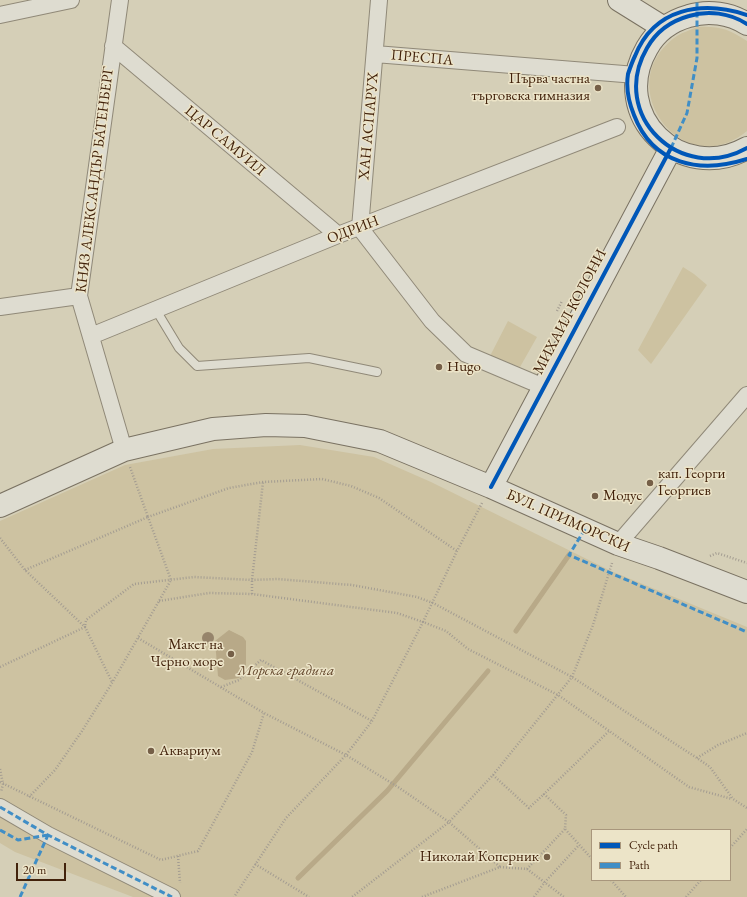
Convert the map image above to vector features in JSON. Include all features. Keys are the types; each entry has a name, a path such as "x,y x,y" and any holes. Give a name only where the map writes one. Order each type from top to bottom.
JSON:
{"main road":[{"path":"619,0 664,28"},
{"path":"747,24 727,15 711,13 697,7 664,28 651,41 642,57 636,75 636,96 643,117 650,129 660,140 671,148 697,158 712,159 725,157 747,148"},
{"name":"МИХАИЛ КОЛОНИ","path":"491,487 671,148"},
{"name":"БУЛ. ПРИМОРСКИ","path":"0,506 124,450 213,429 266,425 305,426 380,441 491,487 618,544 747,592"}],"street":[{"path":"0,15 71,0"},
{"name":"КНЯЗ АЛЕКСАНДЪР БАТЕНБЕРГ","path":"120,0 79,296 124,450"},
{"name":"ХАН АСПАРУХ","path":"360,228 379,0"},
{"name":"ЦАР САМУИЛ","path":"113,46 338,235"},
{"name":"ПРЕСПА","path":"375,54 636,75"},
{"name":"ОДРИН","path":"91,336 338,235 360,228 617,127"},
{"path":"360,228 432,321 466,354 544,388"},
{"path":"0,307 79,296"},
{"path":"618,544 747,396"},
{"path":"0,808 55,838 176,894"}],"lane":[{"path":"156,310 178,348 197,366 308,358 377,372"}],"path":[{"path":"557,311 562,302"},
{"path":"124,450 171,580"},
{"path":"25,570 148,518 229,488 263,482 322,479 352,486 379,498 457,551"},
{"path":"252,594 252,580 263,482"},
{"path":"234,897 286,818 346,754 372,721 424,622 457,551 491,487"},
{"path":"0,538 25,570 85,627 112,683"},
{"path":"352,897 449,822 493,775 572,677 593,625 618,544"},
{"path":"717,553 747,563"},
{"path":"85,627 86,620 134,584 194,577 252,580 277,578 352,585 416,597 433,603 572,677 710,767 733,799"},
{"path":"29,797 55,770 82,731 112,683 171,580"},
{"path":"159,601 209,593 252,594 397,613 424,622 446,631 468,649 558,694 689,787 733,799 747,808"},
{"path":"0,667 85,627"},
{"path":"138,638 264,713 346,754 384,778 449,822 500,867"},
{"path":"221,688 239,680 261,660 372,721"},
{"path":"0,769 1,783 161,860 198,851 252,752 264,713"},
{"path":"493,775 529,808 610,731"},
{"path":"697,758 718,745 747,733"},
{"path":"527,869 565,829 566,815 544,794"},
{"path":"565,829 591,858"},
{"path":"731,847 747,829"},
{"path":"534,897 544,883 580,845"},
{"path":"176,894 178,856"},
{"path":"255,864 309,897"},
{"path":"422,897 500,867 527,869 564,897"},
{"path":"612,881 626,897"},
{"path":"686,897 700,881"}],"green space":[{"path":"697,27 724,29 747,41 747,131 722,144 699,146 678,137 662,121 652,101 650,78 658,56 677,36"},
{"path":"683,267 707,285 651,364 638,350"},
{"path":"508,321 537,337 520,367 490,356"},
{"name":"Морска градина","path":"300,445 374,457 431,482 611,571 747,627 747,897 133,897 15,852 0,843 0,521 125,465 213,449"}],"shaded area":[{"name":"Макет на Черно море","path":"229,630 243,637 246,641 246,667 239,678 225,680 218,676 215,641"}],"waterway":[{"path":"516,631 569,555"},
{"path":"298,878 387,791 488,671"}],"marked path":[{"path":"671,148 687,113 697,58 697,0"},
{"path":"585,529 569,555 747,632"},
{"path":"0,807 48,835 172,897"},
{"path":"0,830 18,840 48,835"},
{"path":"20,897 48,835"}],"cycle path":[{"path":"747,15 730,10 713,8 681,12 667,18 654,27 643,40 630,67 627,84 632,110 642,132 653,145 666,155 680,161 696,165 712,165 747,159"},
{"path":"747,24 733,17 711,13 696,14 682,18 659,32 647,48 637,73 637,97 644,119 658,137 676,150 698,157 722,157 747,148"},
{"path":"491,487 671,148"}],"place":[{"name":"Първа частна търговска гимназия","path":"598,88"},
{"name":"Hugo","path":"439,367"},
{"name":"кап. Георги Георгиев","path":"650,483"},
{"name":"Модус","path":"595,496"},
{"name":"Макет на Черно море","path":"231,654"},
{"name":"Аквариум","path":"151,751"},
{"name":"Николай Коперник","path":"547,857"}]}
